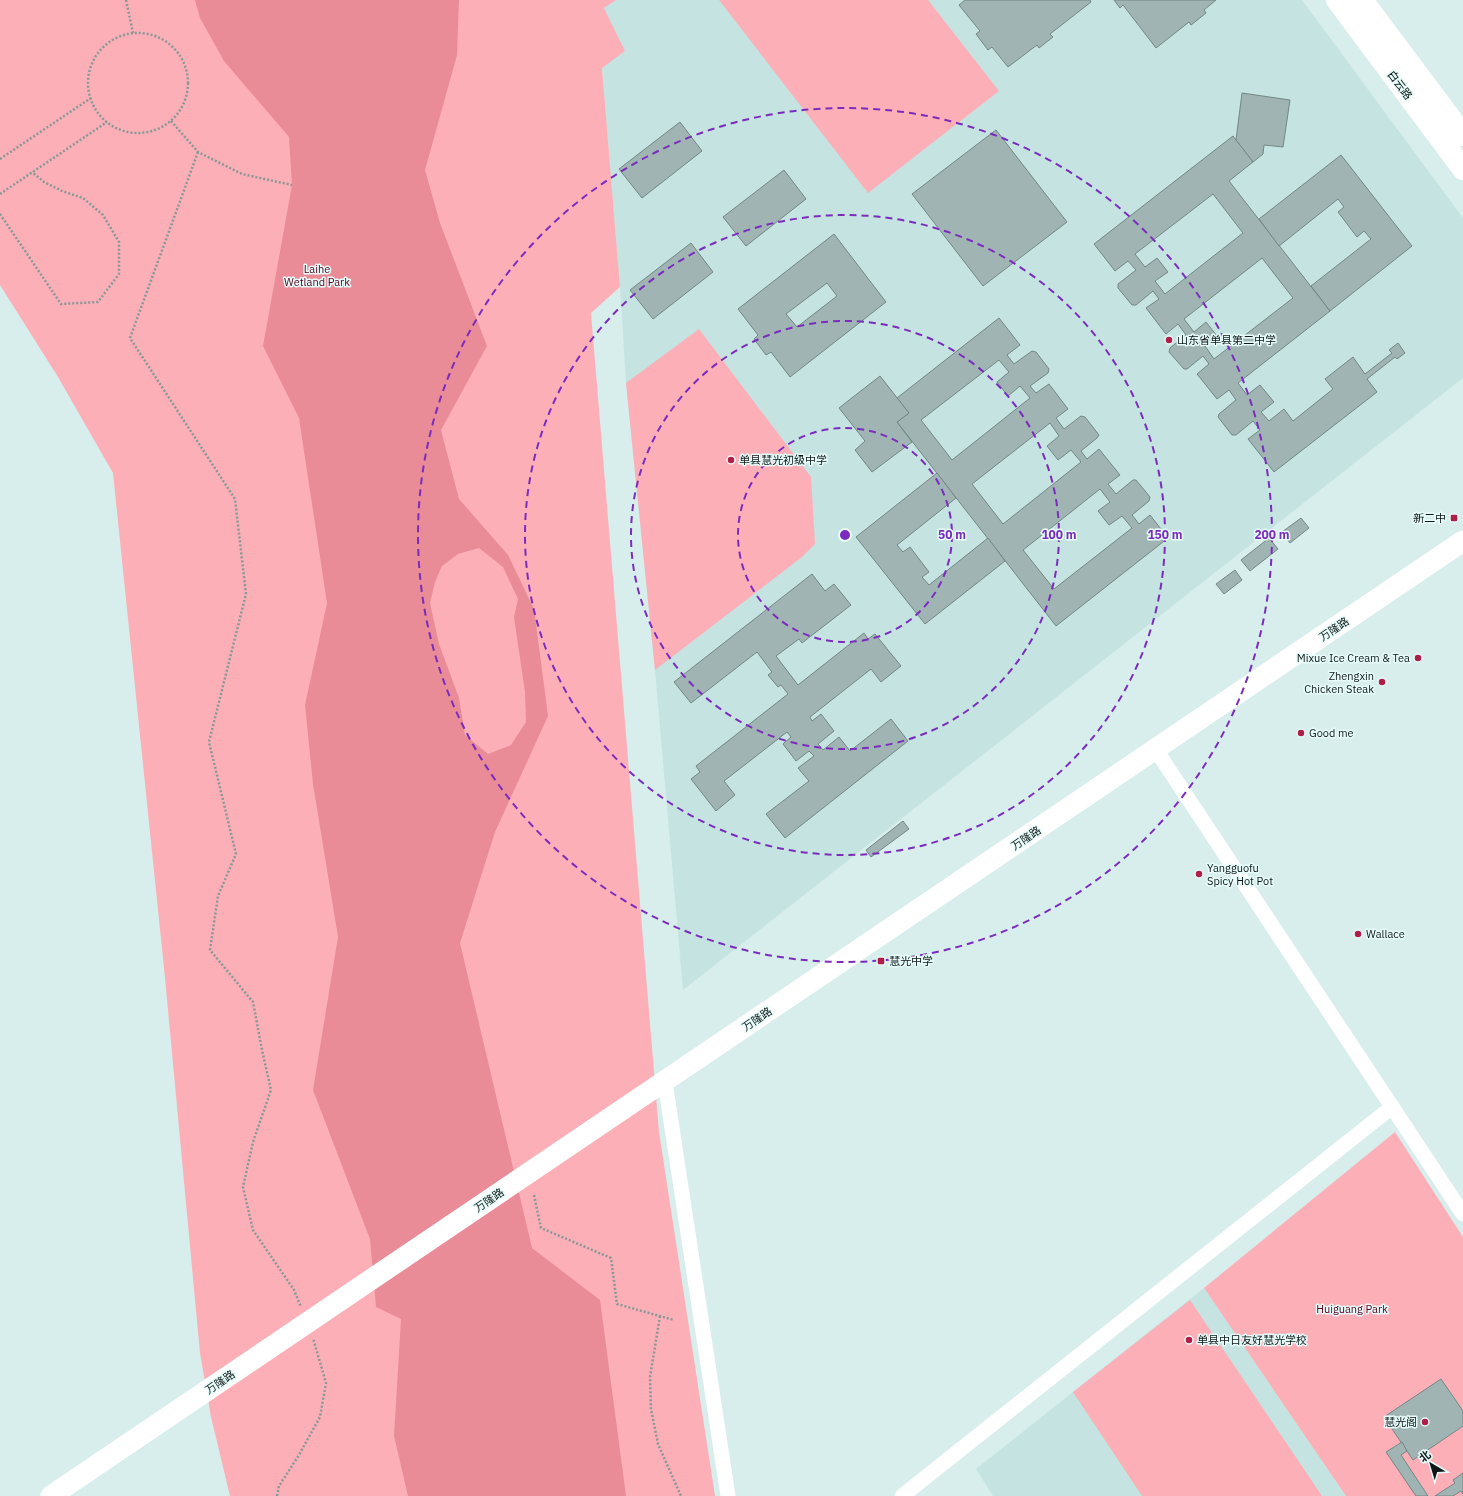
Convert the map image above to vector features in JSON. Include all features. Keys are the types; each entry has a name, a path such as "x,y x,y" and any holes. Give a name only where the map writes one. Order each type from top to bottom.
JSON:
{"main road":[{"name":"白云路","path":"1337,0 1463,169"},
{"name":"白云路","path":"1362,0 1463,135"}],"street":[{"name":"万隆路","path":"51,1496 1463,541"},
{"path":"1156,750 1463,1214"},
{"path":"665,1082 728,1496"},
{"path":"902,1496 1392,1107"}],"path":[{"path":"126,0 133,33"},
{"path":"133,33 149,34 164,40 176,50 184,63 188,78 187,94 181,109 171,121 156,130 139,133 122,130 107,122 95,109 89,94 88,76 94,60 104,46 118,37 133,33"},
{"path":"0,159 91,98"},
{"path":"171,121 198,152 242,174 292,185"},
{"path":"0,194 107,122"},
{"path":"198,152 130,338 235,499 246,594 209,742 236,854 218,896 210,950 253,1002 262,1050 272,1090 253,1142 243,1187 253,1230 294,1290 316,1347 326,1383 320,1417 299,1455 279,1486 277,1496"},
{"path":"0,214 61,304 98,302 119,274 120,242 103,215 83,198 62,191 44,182 32,172"},
{"path":"534,1195 542,1228 611,1258 617,1304 674,1320"},
{"path":"660,1316 650,1378 650,1409 658,1444 681,1496"}],"shaded area":[{"path":"195,0 459,0 457,55 425,170 440,223 487,346 441,430 459,499 508,555 534,609 548,716 495,832 460,943 532,1248 600,1300 626,1496 408,1496 394,1436 401,1319 376,1307 370,1239 313,1090 338,937 313,784 305,705 327,603 299,418 263,346 292,185 289,137 224,61 200,18","holes":["479,548 503,567 518,599 514,617 525,692 526,722 511,745 488,754 465,735 459,698 439,644 430,603 435,582 442,566 458,554"]},
{"name":"山东省单县第二中学","path":"616,0 1302,0 1463,218 1463,378 683,990 655,670 626,383 620,287 602,68 625,51 604,8"},
{"name":"单县中日友好慧光学校","path":"1204,1288 1346,1496 993,1496 976,1469"}],"green space":[{"name":"Laihe Wetland Park","path":"0,0 616,0 604,8 625,51 602,68 620,287 591,313 659,1132 715,1496 230,1496 211,1417 200,1353 165,978 113,473 58,377 0,285"},
{"path":"719,0 928,0 999,91 868,193"},
{"path":"699,329 811,477 815,544 802,557 655,670 626,383"},
{"name":"Huiguang Park","path":"1395,1132 1463,1237 1463,1496 1346,1496 1204,1288"},
{"name":"单县中日友好慧光学校","path":"1190,1300 1322,1496 1142,1496 1073,1392"}],"building":[{"path":"965,0 1090,0 1091,2 1050,34 1053,37 1039,48 1037,45 1008,67 992,47 988,50 976,34 980,31 959,5"},
{"path":"1114,0 1216,0 1204,10 1206,13 1191,25 1189,22 1156,48 1123,5 1120,8"},
{"path":"1242,93 1290,100 1283,147 1264,145 1263,154 1253,162 1236,140"},
{"path":"680,122 702,151 642,198 619,169"},
{"path":"996,130 1067,222 983,286 912,194"},
{"path":"1233,136 1253,162 1229,181 1330,311 1238,383 1247,395 1260,385 1274,402 1261,412 1269,421 1284,409 1293,421 1333,389 1325,379 1353,357 1365,374 1392,353 1389,350 1398,343 1405,353 1397,359 1395,357 1367,379 1377,392 1274,472 1248,439 1260,430 1253,421 1236,435 1232,435 1218,417 1219,414 1236,400 1229,390 1217,399 1197,374 1209,364 1203,356 1187,369 1184,369 1169,352 1170,348 1186,335 1178,324 1166,334 1146,308 1159,299 1153,291 1136,305 1132,305 1118,288 1118,284 1136,270 1128,261 1115,271 1094,244","holes":["1213,194 1243,233 1165,294 1155,281 1168,272 1157,258 1145,267 1135,254","1262,258 1293,298 1214,359 1205,346 1217,336 1206,322 1194,332 1184,319"]},
{"path":"1341,155 1412,246 1330,311 1311,286 1371,239 1364,231 1357,237 1338,212 1344,207 1338,199 1279,246 1259,219"},
{"path":"784,170 806,199 746,246 723,217"},
{"path":"834,234 886,302 790,377 771,352 766,355 754,339 758,335 738,309","holes":["827,283 837,296 797,327 786,314"]},
{"path":"691,243 713,272 653,319 630,290"},
{"path":"999,318 1020,345 1007,355 1014,364 1032,351 1036,352 1049,369 1048,373 1030,386 1036,393 1049,384 1068,409 1056,418 1064,429 1081,416 1085,417 1099,435 1081,451 1087,459 1099,449 1120,475 1108,484 1116,494 1133,480 1136,480 1150,497 1149,501 1132,515 1139,524 1150,515 1168,538 1056,626 897,422 909,413 897,398","holes":["999,360 1009,372 997,382 1008,396 1020,386 1030,398 952,460 921,420","1050,423 1059,436 1047,446 1058,460 1071,450 1081,462 1003,524 972,484","1100,489 1110,502 1098,511 1109,525 1122,516 1132,528 1054,589 1023,550"]},
{"path":"880,376 909,413 897,422 912,442 872,472 855,450 865,441 839,408"},
{"path":"937,473 956,498 897,545 903,552 910,547 929,572 922,577 929,585 988,538 1005,561 925,624 856,537"},
{"path":"1301,518 1309,528 1290,543 1282,532"},
{"path":"1269,538 1278,549 1250,571 1241,560"},
{"path":"1235,570 1242,580 1224,594 1216,584"},
{"path":"812,574 825,591 834,584 851,605 802,643 799,639 776,656 798,685 864,633 868,639 875,634 901,666 881,682 871,669 810,717 812,721 821,714 834,731 818,744 823,750 839,737 850,751 891,719 908,741 785,838 766,814 809,781 798,768 814,756 809,751 796,761 783,744 791,737 787,732 724,781 735,795 716,811 691,779 700,772 696,766 788,694 781,685 778,687 768,675 772,672 757,652 691,703 674,682"},
{"path":"903,821 909,829 871,857 866,850"},
{"name":"慧光阁","path":"1441,1379 1463,1411 1463,1426 1413,1460 1384,1417"},
{"path":"1402,1442 1407,1451 1401,1455 1428,1496 1416,1496 1386,1452"},
{"path":"1463,1473 1463,1494 1461,1491 1453,1496 1435,1496 1455,1483 1453,1480"}],"place":[{"name":"山东省单县第二中学","path":"1169,340"},
{"name":"单县慧光初级中学","path":"731,460"},
{"name":"新二中","path":"1454,518"},
{"name":"Mixue Ice Cream & Tea","path":"1418,658"},
{"name":"Zhengxin Chicken Steak","path":"1382,682"},
{"name":"Good me","path":"1301,733"},
{"name":"Yangguofu Spicy Hot Pot","path":"1199,874"},
{"name":"Wallace","path":"1358,934"},
{"name":"慧光中学","path":"881,961"},
{"name":"单县中日友好慧光学校","path":"1189,1340"},
{"name":"慧光阁","path":"1425,1422"}]}
